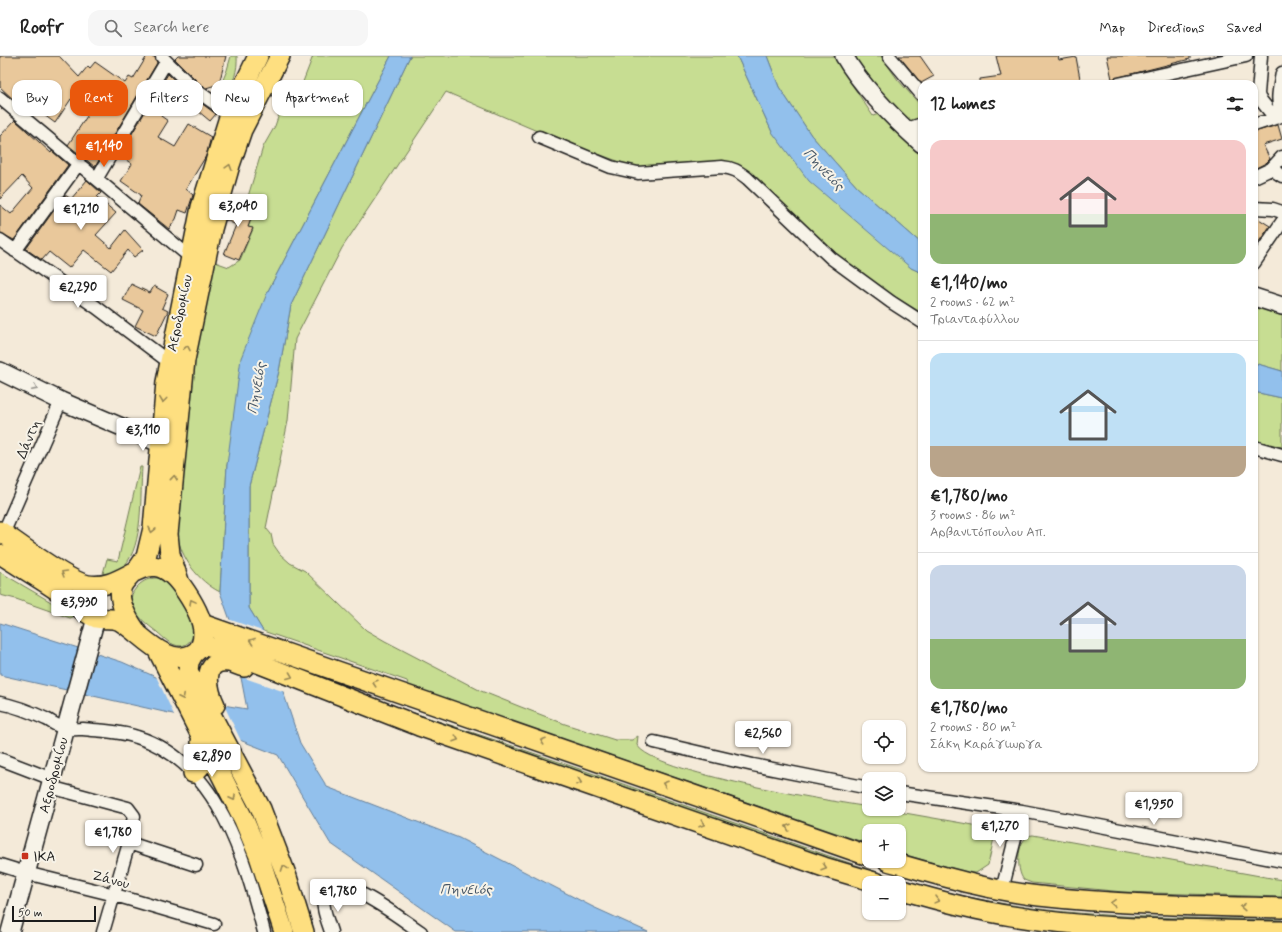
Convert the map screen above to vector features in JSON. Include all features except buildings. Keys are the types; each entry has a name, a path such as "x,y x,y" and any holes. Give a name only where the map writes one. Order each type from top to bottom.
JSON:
{"main road":[{"name":"Αεροδρομίου","path":"264,85 280,56"},
{"path":"844,56 860,81 914,127"},
{"name":"Αεροδρομίου","path":"255,58 260,80"},
{"name":"Αεροδρομίου","path":"245,80 255,58"},
{"name":"Αεροδρομίου","path":"135,571 146,557 153,528 159,443 169,362 186,287 190,257 201,207 229,116"},
{"name":"Αεροδρομίου","path":"179,581 170,554 168,534 185,360 199,286 221,195 242,130 249,116"},
{"path":"1258,298 1282,306"},
{"path":"0,371 61,401 159,443"},
{"path":"2,532 69,576 88,585 101,584 117,580 146,566 161,568 179,581 197,611 202,624 203,636 198,649 189,662 188,671 257,801 276,847 304,932"},
{"path":"0,554 96,618 116,619 138,634 161,656 203,743 244,820 254,844 284,932"},
{"path":"135,571 123,584 121,593 124,610 138,634"},
{"path":"96,618 89,606 89,601 92,593 101,584"},
{"name":"Αεροδρομίου","path":"10,932 96,618"},
{"path":"202,624 226,631 862,854"},
{"path":"161,656 179,657 198,649 266,667 419,726 824,867 862,878"},
{"path":"222,735 220,718 210,692 208,674 213,667 228,657"},
{"path":"193,773 201,767 203,762 203,743"},
{"path":"906,866 960,882 1038,896 1114,903 1282,908"},
{"path":"906,891 983,911 1055,922 1123,928 1282,931"}],"street":[{"path":"889,56 918,91"},
{"path":"1136,80 1246,56"},
{"path":"1261,56 1259,98 1280,115"},
{"path":"97,178 164,59 194,89 211,101"},
{"path":"1280,115 1278,99 1282,73"},
{"path":"2,103 79,162 190,257"},
{"path":"1258,123 1280,115"},
{"path":"539,137 611,167 638,173 731,168 747,178 831,258 891,302 918,319"},
{"path":"1258,175 1271,170 1282,157"},
{"path":"15,251 79,162"},
{"path":"1271,170 1282,176"},
{"path":"1258,208 1273,209 1282,212"},
{"path":"1258,257 1282,222"},
{"path":"0,240 96,307 169,362"},
{"name":"Δάντη","path":"2,532 61,401"},
{"path":"1258,448 1282,455"},
{"path":"0,703 26,711 66,727 123,733 145,739 164,750 193,773 218,806 232,830 244,861 264,932"},
{"path":"654,742 760,767 862,787"},
{"path":"0,759 51,783 128,808 131,811 134,821 129,843 103,932"},
{"path":"906,794 1022,811 1282,862"},
{"path":"1002,890 1022,811"},
{"path":"129,843 196,865"},
{"name":"Ζάνου","path":"0,865 115,895 214,924"},
{"path":"330,932 323,903 324,895 328,889 334,886 342,886 367,897 388,909 421,932"}],"green space":[{"path":"231,56 237,56 237,67 234,80 223,80"},
{"path":"313,56 391,56 363,109 363,80 304,80"},
{"path":"410,56 737,56 772,132 911,268 918,271 918,311 831,258 734,169 648,172 551,137 446,92 342,248 295,339 288,421 266,528 271,534 273,544 280,554 290,563 305,571 366,630 481,691 565,724 615,740 632,740 638,736 637,745 650,755 675,766 707,775 783,792 862,806 862,816 906,816 906,813 996,829 988,865 976,873 969,873 906,855 906,824 862,824 862,842 409,686 407,681 263,631 249,608 249,486 279,371 291,305"},
{"path":"767,56 833,56 873,116 879,114 918,148 918,240 857,187 811,135 779,87"},
{"path":"853,56 881,56 898,80 918,102 918,120 912,121 905,117 897,111 880,93"},
{"path":"278,116 360,116 268,291 227,465 220,592 205,582 192,568 182,552 177,534 192,366 215,262 229,267 240,260 253,229 248,227 252,217 243,213 263,147 275,126"},
{"path":"1258,305 1282,311 1282,371 1258,364"},
{"path":"1258,393 1282,398 1282,447 1258,441"},
{"path":"140,467 142,467 141,505 135,546 124,566 102,577 107,559 118,561"},
{"path":"0,572 68,612 73,617 70,618 0,595"},
{"path":"154,578 164,578 184,604 193,626 194,634 191,640 185,645 177,646 168,641 141,619 133,607 131,601 132,594 136,588 144,581"},
{"path":"414,713 862,868 890,876 874,876 416,719"},
{"path":"1033,835 1282,880 1282,897 1123,892 1032,883 1024,880 1021,875 1019,869 1019,854 1024,841"},
{"path":"906,881 959,895 989,901 1062,912 1172,918 1282,920 1282,925 1039,914 906,886"}],"water":[{"name":"Πηνειός","path":"391,56 410,56 291,305 279,371 249,486 249,608 263,631 300,743 327,787 459,838 593,907 648,932 456,932 330,843 278,755 173,714 0,675 0,623 122,662 217,704 247,709 230,620 220,592 227,465 241,358 268,291 360,116 363,116 363,109"},
{"name":"Πηνειός","path":"737,56 767,56 779,87 811,135 857,187 918,240 918,271 911,268 809,181 772,132"},
{"path":"1258,364 1282,371 1282,398 1258,393"}],"pier":[{"path":"228,619 265,632 285,692 239,676"},
{"path":"155,674 223,703 242,743 175,717"}],"place":[{"name":"ΙΚΑ","path":"25,856"}]}
